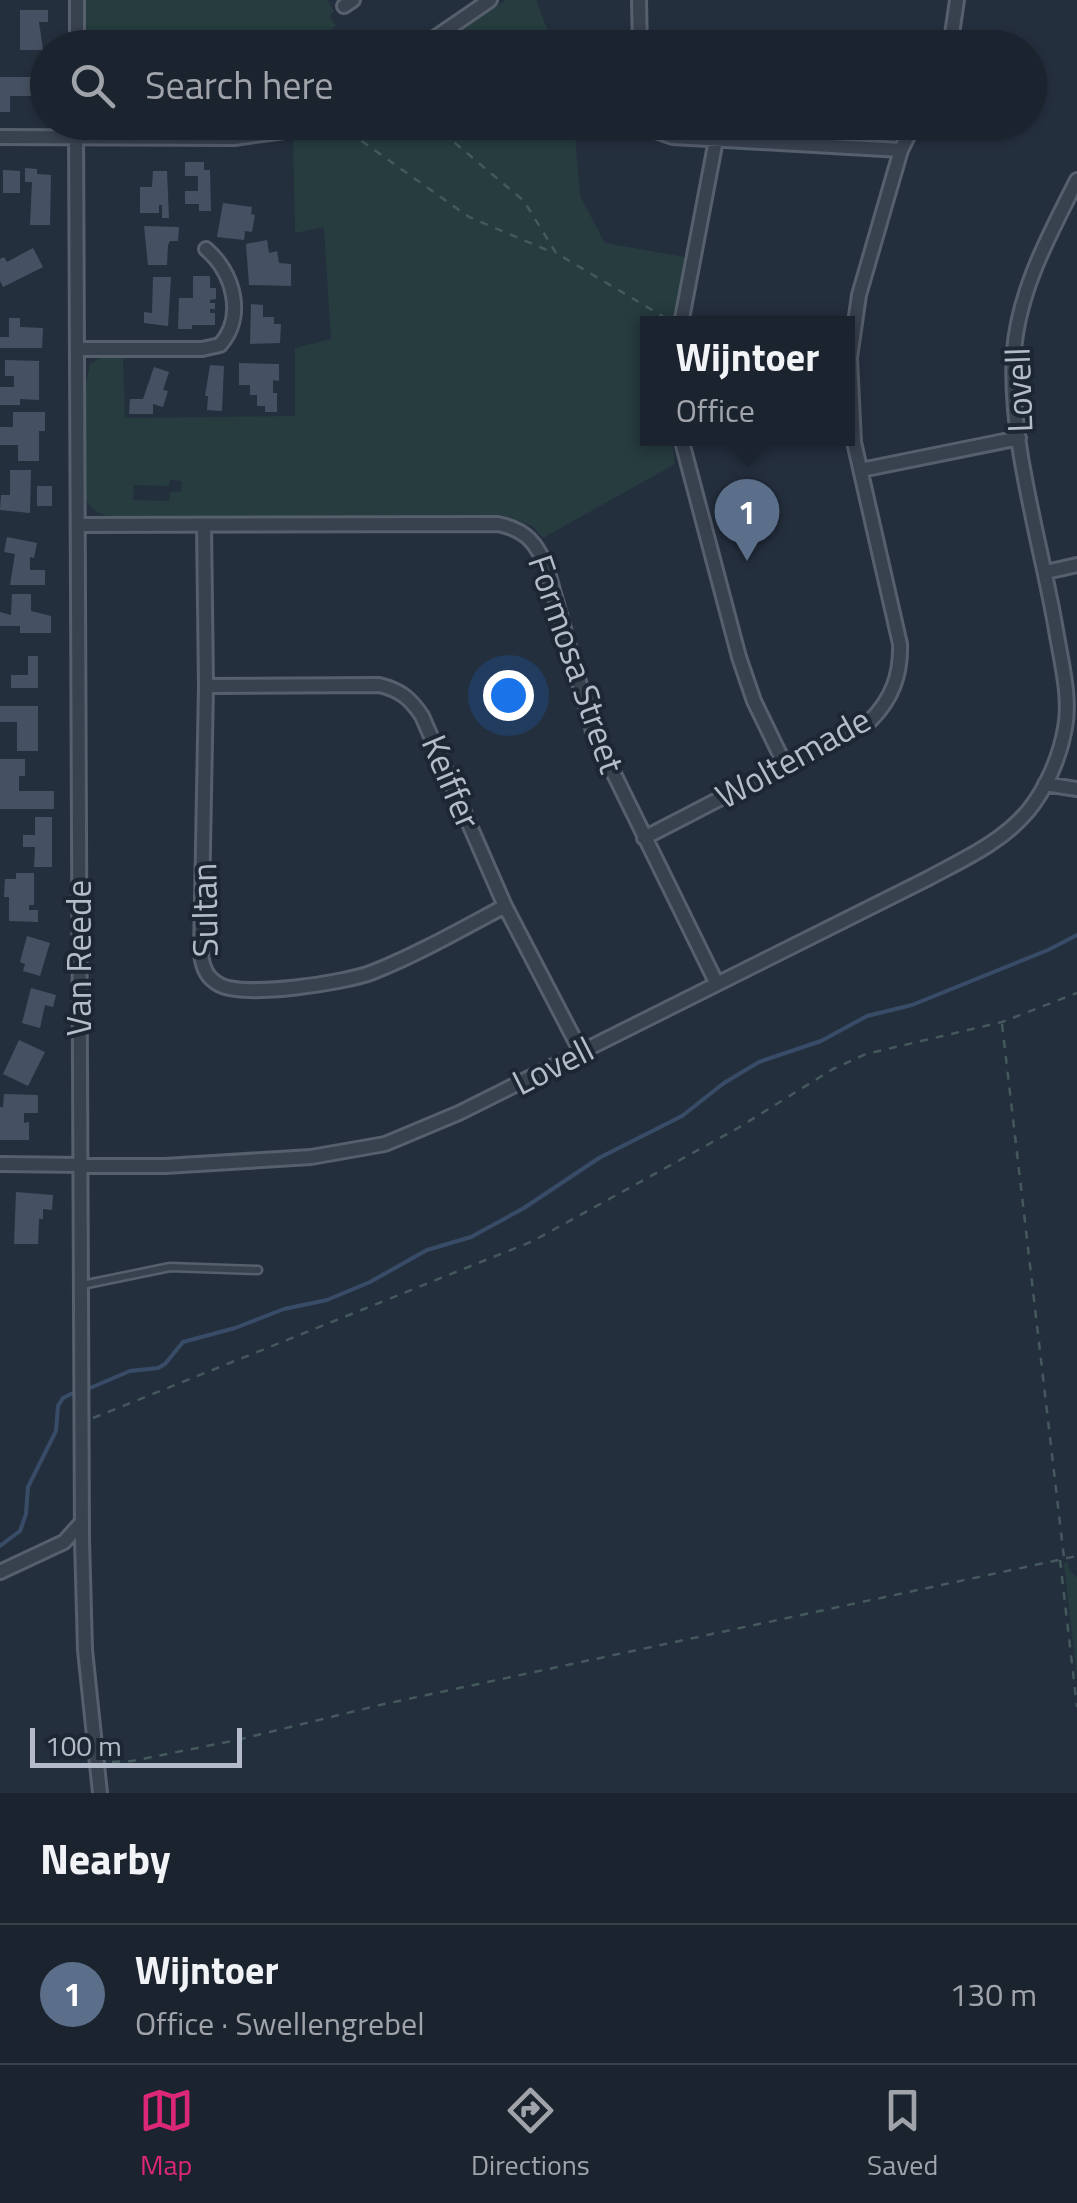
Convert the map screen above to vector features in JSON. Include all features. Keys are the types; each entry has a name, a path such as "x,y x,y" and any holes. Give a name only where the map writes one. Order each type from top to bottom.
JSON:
{"street":[{"path":"77,0 77,30"},
{"path":"446,30 490,0"},
{"path":"638,0 639,30"},
{"path":"953,30 957,0"},
{"path":"0,136 30,134"},
{"name":"Van Reede","path":"76,140 82,1520 84,1650 100,1793"},
{"path":"680,316 716,140 901,150"},
{"name":"Woltemade","path":"854,316 906,140"},
{"name":"Lovell","path":"0,1164 249,1163 385,1144 459,1113 987,847 1028,811 1071,731 1046,572 1018,438 1014,364 1021,309 1029,282 1077,180"},
{"path":"78,349 202,349 220,345 228,333 234,296 225,268 206,250"},
{"path":"862,470 1018,438"},
{"path":"684,446 739,657 754,701 785,765"},
{"name":"Woltemade","path":"644,838 870,722 884,708 899,672 900,644 855,446"},
{"name":"Formosa Street","path":"78,525 498,524 515,528 530,538 540,549 547,569 593,731 717,984"},
{"name":"Sultan","path":"204,525 202,954 205,972 211,980 243,990 351,980 505,906"},
{"path":"1046,572 1077,565"},
{"name":"Keiffer","path":"206,686 380,685 402,692 422,716 505,906 581,1052"},
{"path":"1045,784 1077,789"},
{"path":"0,1572 64,1542 82,1520"}],"lane":[{"path":"81,1286 170,1267 258,1270"}],"path":[{"path":"360,140 469,216 556,253 664,316"},
{"path":"451,140 524,202 556,253"},
{"path":"82,1417 96,1418 533,1241 738,1128 833,1069 866,1054 1002,1022 1077,993"},
{"path":"1002,1022 1077,1707"},
{"path":"95,1759 132,1761 237,1740 380,1705 1077,1556"}],"green space":[{"path":"85,0 327,0 334,11 330,16 336,26 330,30 86,30"},
{"path":"506,0 536,0 547,30 461,30"},
{"path":"575,140 580,196 605,243 685,257 675,316 640,316 640,446 673,446 675,464 543,538 532,526 501,515 121,517 101,514 90,506 86,500 86,384 90,364 103,356 123,355 125,418 295,416 295,348 331,339 324,227 295,233 293,141","holes":["170,480 182,481 181,492 170,492 169,501 133,500 134,485 169,486"]},
{"path":"1068,1562 1069,1570 1077,1577 1077,1677 1064,1564"}],"building":[{"path":"20,10 48,10 48,22 39,22 40,30 30,30 30,50 20,50"},
{"path":"0,77 30,77 30,96 10,96 10,112 0,112"},
{"path":"185,162 204,162 204,170 210,170 211,211 199,211 199,204 185,204 185,191 198,191 198,176 185,176"},
{"path":"25,168 51,175 50,225 30,225 32,182 25,182"},
{"path":"3,170 20,171 20,193 3,193"},
{"path":"153,171 167,171 169,218 162,218 162,205 159,213 140,213 140,187 152,187"},
{"path":"223,203 252,207 252,232 245,231 244,240 217,237"},
{"path":"144,226 179,227 178,241 168,245 167,265 148,265"},
{"path":"267,240 269,253 277,251 279,263 291,264 291,286 249,285 246,244"},
{"path":"33,248 43,267 3,287 0,259 4,257 7,262"},
{"path":"193,276 210,276 210,288 216,288 216,299 210,300 215,303 210,313 215,313 215,325 178,329 179,298 193,298"},
{"path":"153,277 171,277 168,326 144,323 144,312 152,313"},
{"path":"251,304 263,305 263,317 274,317 274,324 281,324 280,343 250,344"},
{"path":"9,318 20,318 20,327 43,328 42,348 0,348 0,337 9,337"},
{"path":"5,360 39,361 39,400 20,399 20,405 0,405 0,387 14,387 14,376 5,376"},
{"path":"239,363 279,364 279,381 273,380 277,412 265,412 265,406 257,406 257,395 250,395 250,385 239,385"},
{"path":"210,365 224,366 222,411 207,410"},
{"path":"154,367 169,372 163,407 153,404 153,414 129,414 130,399 143,399"},
{"path":"13,412 45,412 45,431 39,431 39,461 18,461 18,445 0,445 0,427 13,427"},
{"path":"10,470 31,470 30,513 0,510 1,495 10,495"},
{"path":"37,486 52,486 52,506 37,506"},
{"path":"7,537 37,543 34,558 30,557 30,570 45,570 45,585 10,585 15,554 4,552"},
{"path":"12,594 31,594 31,611 51,616 51,633 20,633 20,626 0,626 0,612 11,615"},
{"path":"28,656 38,656 38,688 11,688 11,675 28,675"},
{"path":"0,706 38,706 38,751 17,751 17,722 0,722"},
{"path":"0,759 25,759 25,776 19,776 19,791 54,791 54,809 0,809"},
{"path":"35,817 52,817 52,867 34,867 35,847 23,847 23,835 35,835"},
{"path":"16,873 34,873 34,905 29,905 29,910 38,910 38,922 9,921 5,879 16,879"},
{"path":"27,936 50,943 40,976 23,971 25,964 20,962"},
{"path":"31,988 56,995 53,1007 45,1005 40,1028 22,1023"},
{"path":"19,1040 45,1052 28,1086 3,1074"},
{"path":"4,1094 38,1095 38,1113 24,1113 24,1123 29,1122 29,1140 0,1140"},
{"path":"16,1192 53,1195 52,1210 43,1209 43,1219 39,1219 38,1244 14,1244"}],"waterway":[{"path":"90,1388 130,1371 158,1368 183,1342 284,1309 327,1300 370,1282 427,1250 471,1237 524,1208 599,1158 682,1116 759,1062 821,1041 867,1016 912,1005 1077,935"},
{"path":"0,1546 20,1531 28,1487 56,1431 58,1406 73,1393"}],"place":[{"name":"Wijntoer","path":"747,561"}]}
